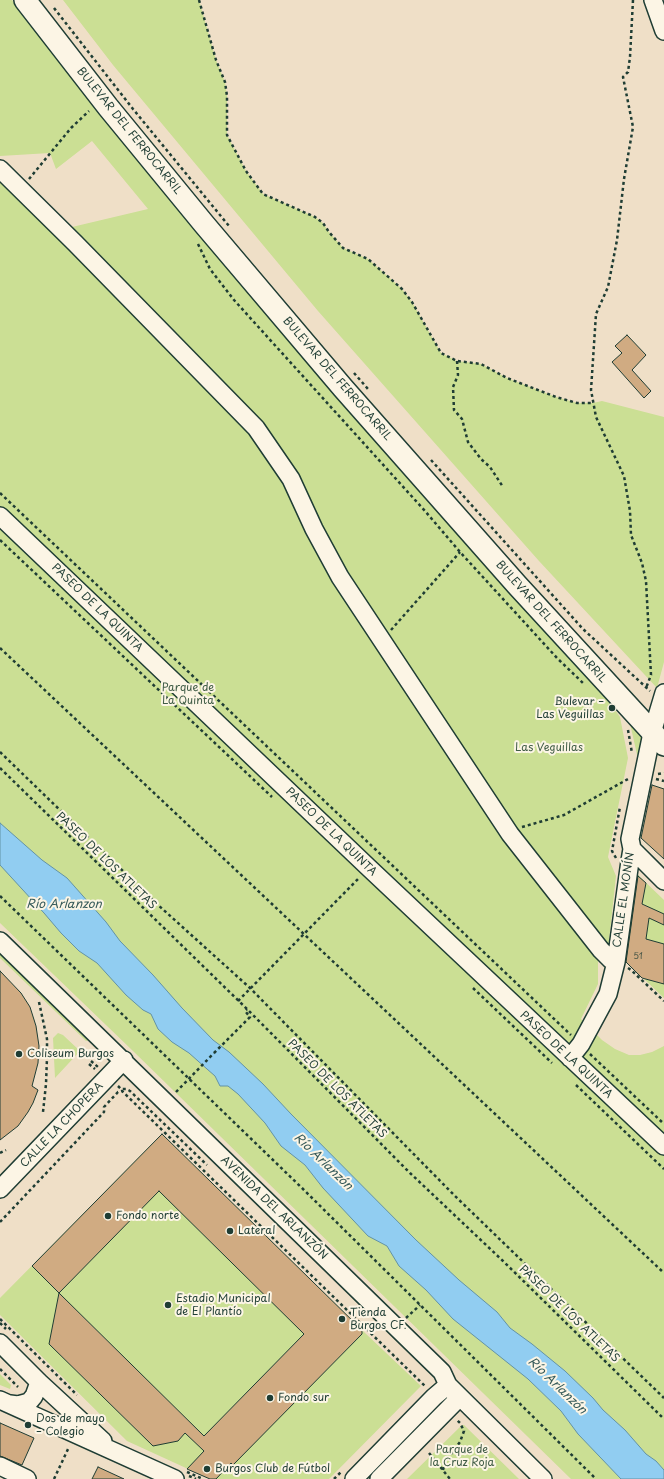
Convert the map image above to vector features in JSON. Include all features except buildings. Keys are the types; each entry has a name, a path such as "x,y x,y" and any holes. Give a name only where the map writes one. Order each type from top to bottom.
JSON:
{"main road":[{"name":"BULEVAR DEL FERROCARRIL","path":"25,0 104,101 199,218 343,388 517,585 658,739"}],"street":[{"path":"653,0 664,32"},
{"path":"0,169 75,243 256,428 291,479 314,529 340,577 510,834 601,950 611,960 616,962"},
{"name":"PASEO DE LA QUINTA","path":"0,516 368,867 664,1146"},
{"name":"CALLE EL MONÍN","path":"570,1058 581,1044 608,994 616,962 632,849 630,839 658,739 663,697"},
{"path":"632,849 664,881"},
{"name":"AVENIDA DEL ARLANZÓN","path":"0,941 124,1060 442,1372 452,1390 543,1479"},
{"name":"CALLE LA CHOPERA","path":"0,1189 124,1060"},
{"path":"0,1343 39,1382 113,1451"},
{"path":"5,1402 18,1405 29,1402 34,1396 39,1382"},
{"path":"350,1474 434,1397 452,1390 454,1403 379,1479"},
{"path":"5,1402 113,1451 179,1474"},
{"path":"5,1472 27,1479"}],"path":[{"path":"199,0 216,60 225,82 227,135 246,171 263,194 315,217 323,223 343,248 368,259 412,302 441,353 457,361 481,364 507,378 556,397 577,403 593,403"},
{"path":"633,0 630,57 628,72 623,77 632,127 624,178 617,240 608,287 596,314 590,390 596,417 624,476 630,510 631,535 642,563 646,581 651,675 646,688"},
{"path":"52,6 232,229"},
{"path":"21,189 71,128 90,111"},
{"path":"457,361 458,375 453,388 454,410 462,419 468,442 481,459 490,467 503,487"},
{"path":"352,371 372,394"},
{"path":"428,457 583,629 646,688 663,697"},
{"path":"0,493 664,1124"},
{"path":"381,640 460,552"},
{"path":"0,648 664,1273"},
{"path":"628,731 633,758"},
{"path":"0,752 157,904 250,988 455,1196 664,1398"},
{"name":"PASEO DE LOS ATLETAS","path":"0,768 247,1009 245,1011 410,1173 508,1266 664,1419"},
{"path":"510,834 524,826 564,815 632,777"},
{"path":"238,1001 380,854"},
{"path":"0,896 303,1189 596,1479"},
{"path":"616,962 631,970 664,1001"},
{"path":"39,1002 47,1039 46,1089 43,1112"},
{"path":"176,1092 252,1017"},
{"path":"108,1077 120,1089 132,1088"},
{"path":"124,1092 127,1089"},
{"path":"127,1089 208,1166"},
{"path":"0,1222 104,1112 104,1107 118,1092 124,1092 422,1381 425,1386 421,1392"},
{"path":"0,1152 6,1150"},
{"path":"404,1320 420,1305"},
{"path":"0,1319 82,1400"},
{"path":"40,1363 74,1396"},
{"path":"0,1369 18,1386"},
{"path":"443,1470 445,1462 460,1442 464,1431 460,1423 448,1410"},
{"path":"54,1479 69,1447"},
{"path":"429,1453 450,1479"},
{"path":"179,1474 196,1479"},
{"path":"179,1474 203,1479"},
{"path":"334,1479 350,1474"}],"green space":[{"name":"Las Veguillas","path":"0,0 12,0 87,98 180,210 594,680 620,717 628,758 608,857 616,876 608,950 513,831 344,574 295,475 78,239 72,227 148,209 92,141 56,169 50,153 0,156"},
{"path":"63,0 199,0 216,60 225,82 227,96 227,135 246,171 263,194 315,217 323,223 343,248 368,259 402,289 412,302 441,353 457,361 481,364 507,378 556,397 577,403 593,403 602,401 664,417 664,662 657,688 539,561 318,311 113,65"},
{"name":"Parque de La Quinta","path":"0,176 252,432 598,955 598,984 581,1019 602,1040 615,1049 629,1055 640,1055 652,1052 664,1046 664,1479 571,1479 0,923"},
{"path":"629,719 642,734 638,759"},
{"path":"637,874 664,900 664,998 624,960"},
{"path":"0,951 89,1037 89,1040 86,1041 0,958"},
{"path":"58,1033 63,1035 80,1051 55,1078 53,1038"},
{"name":"Estadio Municipal de El Plantío","path":"162,1134 421,1386 329,1479 210,1479 127,1441 0,1315 0,1298"},
{"path":"0,1374 11,1385 10,1389 0,1385"},
{"name":"Parque de la Cruz Roja","path":"462,1425 464,1425 519,1479 407,1479"}],"water":[{"name":"Río Arlanzon","path":"0,823 42,860 67,878 106,922 120,941 213,1040 229,1052 263,1084 416,1240 459,1280 497,1312 510,1328 565,1371 593,1398 603,1410 625,1430 646,1454 656,1461 664,1470 664,1479 621,1479 578,1434 561,1411 528,1379 453,1319 426,1290 399,1266 387,1246 368,1236 323,1188 305,1165 281,1146 265,1123 238,1094 228,1086 220,1086 215,1076 189,1053 172,1042 158,1029 151,1014 143,1010 126,995 97,963 79,951 0,865"}],"place":[{"name":"Bulevar – Las Veguillas","path":"612,708"},
{"name":"Coliseum Burgos","path":"19,1054"},
{"name":"Fondo norte","path":"108,1216"},
{"name":"Lateral","path":"230,1231"},
{"name":"Estadio Municipal de El Plantío","path":"168,1305"},
{"name":"Tienda Burgos CF.","path":"342,1319"},
{"name":"Fondo sur","path":"270,1398"},
{"name":"Dos de mayo – Colegio","path":"28,1425"},
{"name":"Burgos Club de Fútbol","path":"207,1469"}],"water label":[{"name":"Río Arlanzón","path":"323,1162"},
{"name":"Río Arlanzón","path":"557,1386"}]}
